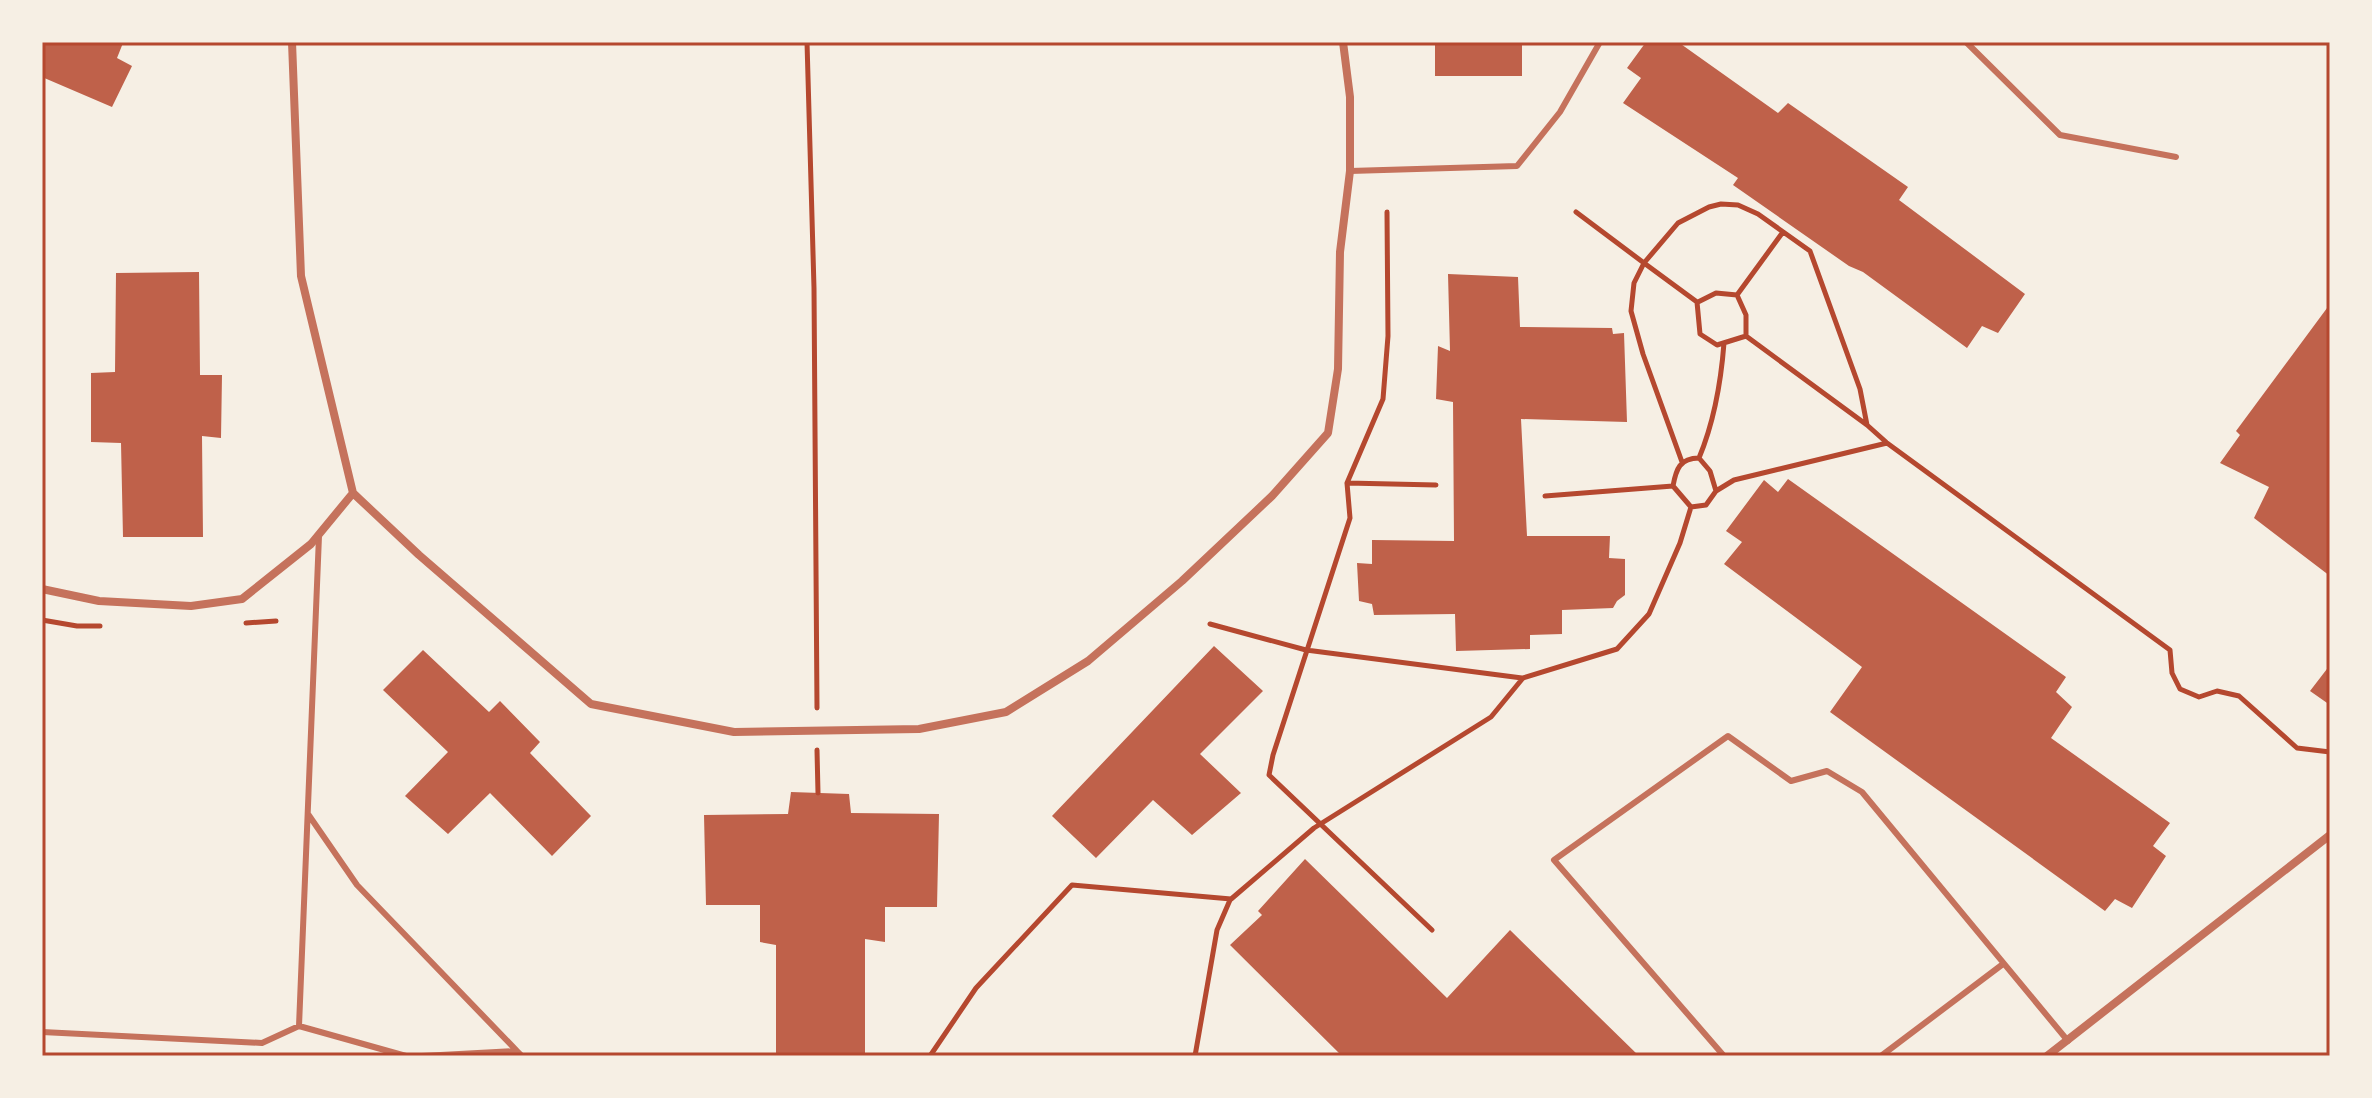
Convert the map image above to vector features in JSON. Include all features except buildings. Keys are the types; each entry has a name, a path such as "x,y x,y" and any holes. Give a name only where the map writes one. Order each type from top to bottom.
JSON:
{"street":[{"path":"292,42 301,276 353,493 419,555 591,704 734,732 919,729 1006,712 1088,661 1182,581 1272,496 1328,433 1338,369 1340,252 1350,171 1350,97 1343,42"},
{"path":"42,589 99,601 191,606 242,599 319,536 353,493"},
{"path":"2047,1056 2330,835"}],"lane":[{"path":"1350,171 1517,166 1560,112 1600,42"},
{"path":"1966,42 2060,135 2176,157"},
{"path":"299,1026 319,536"},
{"path":"1724,1056 1554,860 1728,736 1791,781 1827,771 1862,792 2068,1041"},
{"path":"308,814 357,885 519,1053"},
{"path":"1881,1056 2003,964"},
{"path":"42,1032 262,1043 299,1026 406,1056"},
{"path":"422,1056 519,1053"}],"path":[{"path":"807,42 814,288 817,716"},
{"path":"1682,462 1631,311 1634,283 1644,263 1678,223 1721,204 1738,205 1758,214 1810,251 1860,389 1867,425"},
{"path":"1387,212 1388,336 1383,399 1347,483 1350,518 1269,775 1432,930"},
{"path":"1576,212 1697,302 1700,334 1717,345 1746,336"},
{"path":"1737,295 1783,232"},
{"path":"1697,302 1716,293 1737,295"},
{"path":"1737,295 1746,315 1746,336"},
{"path":"1746,336 2170,650 2172,673 2180,689 2199,697 2217,691 2239,696 2297,748 2330,752"},
{"path":"1699,458 1711,422 1722,371 1724,343"},
{"path":"1691,507 1706,505 1716,491 1734,480 1887,443"},
{"path":"1673,486 1682,462 1699,458 1710,471 1716,491"},
{"path":"1347,483 1436,485"},
{"path":"1545,496 1673,486"},
{"path":"1673,486 1691,507"},
{"path":"1210,624 1309,650 1451,671 1523,678 1617,649 1649,614 1680,543 1691,507"},
{"path":"1195,1056 1217,930 1232,899 1322,823 1491,717 1523,678"},
{"path":"817,747 818,793"},
{"path":"930,1056 976,988 1072,885 1232,899"}]}
